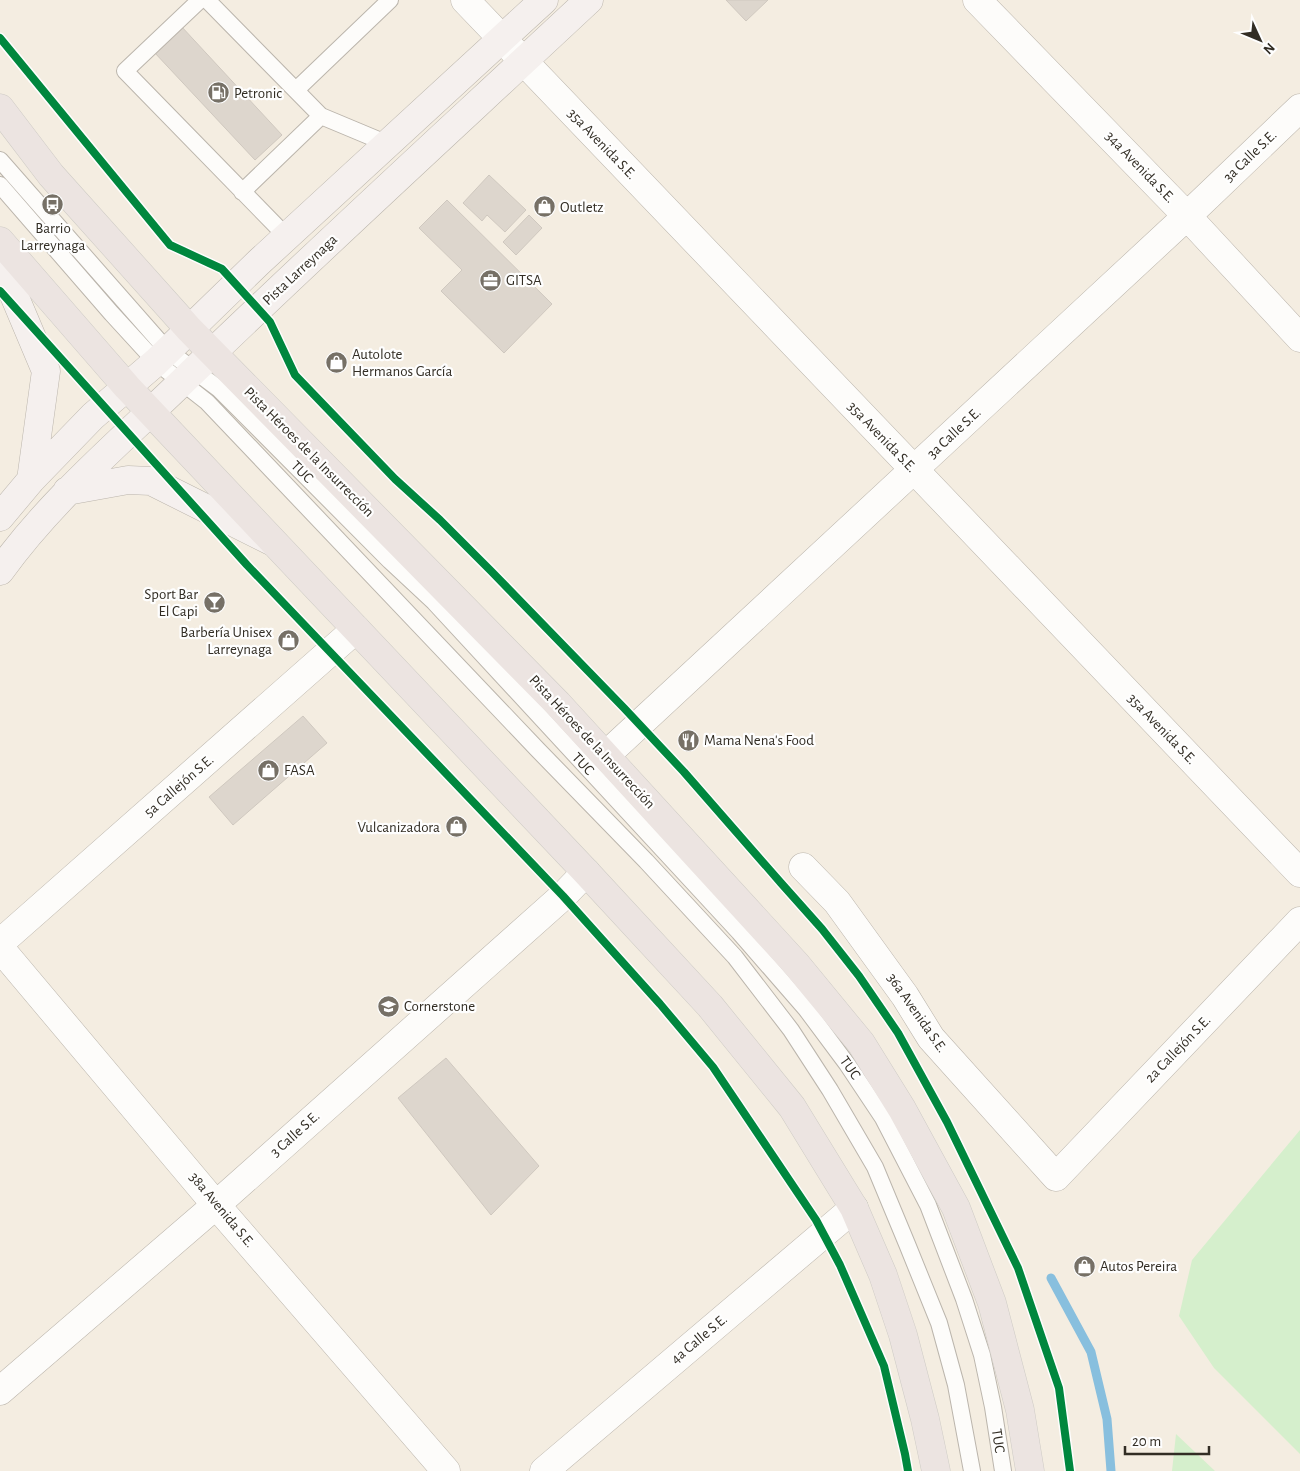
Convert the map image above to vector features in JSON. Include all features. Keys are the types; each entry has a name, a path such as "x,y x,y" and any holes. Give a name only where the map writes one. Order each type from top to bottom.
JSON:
{"main road":[{"path":"0,517 30,480 94,416 544,0"},
{"name":"Pista Larreynaga","path":"0,571 44,516 68,491 196,368 589,0"},
{"name":"Pista Héroes de la Insurrección","path":"0,108 51,175 189,329 196,368 558,704 796,964 861,1044 902,1109 956,1208 992,1304 1020,1410 1030,1471"},
{"path":"0,241 150,412 586,872 710,1006 792,1107 854,1208 883,1275 903,1335 925,1419 936,1471"},
{"path":"0,262 46,371 30,480"},
{"path":"68,491 128,480 151,481 271,540"}],"street":[{"name":"35a Avenida S.E.","path":"464,0 1300,873"},
{"name":"34a Avenida S.E.","path":"977,0 1187,216 1300,338"},
{"name":"3a Calle S.E.","path":"605,756 914,471 1300,108"},
{"name":"5a Callejón S.E.","path":"0,943 356,629"},
{"name":"36a Avenida S.E.","path":"803,867 837,902 906,996 930,1038 1056,1177"},
{"name":"3 Calle S.E.","path":"0,1391 216,1205 563,896 586,872"},
{"name":"2a Callejón S.E.","path":"1056,1177 1300,921"},
{"name":"38a Avenida S.E.","path":"0,948 216,1205 446,1471"},
{"name":"4a Calle S.E.","path":"544,1471 854,1208"}],"lane":[{"path":"200,0 125,71 287,237"},
{"path":"207,0 322,116 388,144"},
{"path":"296,90 390,0"},
{"path":"242,192 322,116"},
{"name":"TUC","path":"0,160 161,356"},
{"name":"TUC","path":"0,185 112,314 161,356 196,368 434,602 739,932 806,1009 848,1064 883,1118 928,1205 964,1299 982,1356 993,1407 1003,1471"},
{"name":"TUC","path":"196,368 207,402 538,750 646,860 735,957 791,1030 830,1090 875,1167 940,1323 956,1385 972,1471"}],"green space":[{"path":"1300,1130 1300,1454 1214,1368 1179,1316 1192,1260"},
{"path":"1176,1434 1215,1471 1172,1471"}],"building":[{"path":"726,0 768,0 746,21"},
{"name":"Petronic","path":"181,26 282,135 255,160 154,52"},
{"path":"489,175 526,210 505,232 487,215 482,221 463,203"},
{"name":"GITSA","path":"447,200 552,304 504,353 441,291 462,270 419,228"},
{"path":"529,215 542,228 516,255 503,242"},
{"name":"FASA","path":"303,716 327,743 233,825 209,797"},
{"path":"446,1058 539,1166 491,1215 398,1098"}],"waterway":[{"path":"1051,1278 1091,1352 1107,1419 1111,1471"}],"cycle path":[{"path":"0,38 170,245 222,269 270,322 295,375 395,479 440,520 624,708 684,772 822,929 859,976 898,1033 947,1122 1018,1268 1059,1388 1070,1471"},
{"path":"0,291 247,565 563,896 660,1004 713,1067 816,1220 840,1265 884,1366 908,1471"}],"place":[{"name":"Petronic","path":"218,93"},
{"name":"Barrio Larreynaga","path":"53,205"},
{"name":"Outletz","path":"544,207"},
{"name":"GITSA","path":"490,280"},
{"name":"Autolote Hermanos García","path":"336,363"},
{"name":"Sport Bar El Capi","path":"214,603"},
{"name":"Barbería Unisex Larreynaga","path":"288,641"},
{"name":"Mama Nena's Food","path":"688,740"},
{"name":"FASA","path":"268,770"},
{"name":"Vulcanizadora","path":"456,827"},
{"name":"Cornerstone","path":"388,1006"},
{"name":"Autos Pereira","path":"1084,1266"}]}
